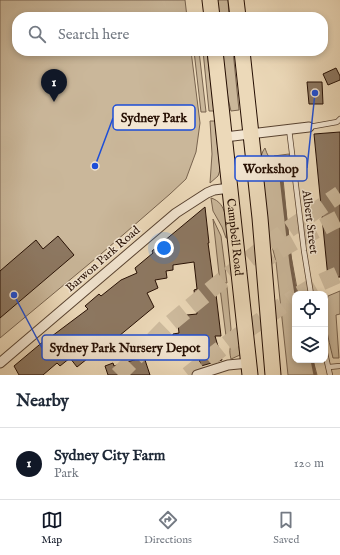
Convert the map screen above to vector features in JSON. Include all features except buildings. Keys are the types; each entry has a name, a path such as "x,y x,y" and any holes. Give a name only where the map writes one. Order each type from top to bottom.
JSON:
{"main road":[{"path":"210,0 211,12"},
{"path":"236,0 237,12"},
{"name":"Campbell Road","path":"216,56 250,369"},
{"name":"Campbell Road","path":"243,56 260,218 273,375"}],"street":[{"path":"225,137 309,128"},
{"name":"Barwon Park Road","path":"0,363 176,213 214,190 230,188"},
{"path":"197,375 228,365 250,369"}],"lane":[{"path":"309,128 340,120"},
{"name":"Albert Street","path":"289,129 311,291"},
{"path":"328,362 330,375"},
{"path":"329,366 340,366"}],"shaded area":[{"path":"0,0 185,0 186,12 12,12 12,56 192,56 200,123 196,152 186,179 101,254 0,338"},
{"path":"217,0 228,0 229,12 218,12"},
{"path":"195,56 200,56 206,112 201,112"},
{"path":"204,56 208,56 214,111 209,111"},
{"path":"223,56 234,56 239,110 231,111"},
{"path":"210,121 215,121 220,170 218,176 210,183 212,154"},
{"path":"265,148 283,179 290,250 297,291 292,291 292,363 314,363 317,375 288,375 276,262 268,230 260,159"},
{"path":"289,154 291,171 284,171 274,156"},
{"path":"211,198 221,204 225,214 227,238 213,211"},
{"path":"213,219 221,236 227,283 220,283"},
{"path":"227,287 231,329 230,335 226,336 220,288"},
{"path":"340,291 340,314 336,315 339,358 333,358 328,337 328,296"},
{"path":"236,339 238,340 240,355 231,359 230,348"}],"waterway":[{"path":"270,162 281,178 296,291"},
{"path":"313,363 315,375"}],"tunnel":[{"path":"118,375 166,327 219,283 273,240 340,194"},
{"path":"258,264 288,245 340,218"},
{"path":"305,291 340,274"},
{"path":"188,375 231,341 292,299"}],"place":[{"name":"Workshop","path":"315,93"},
{"name":"Sydney City Farm","path":"54,102"},
{"name":"Sydney Park","path":"95,166"},
{"name":"Sydney Park Nursery Depot","path":"14,295"}]}
